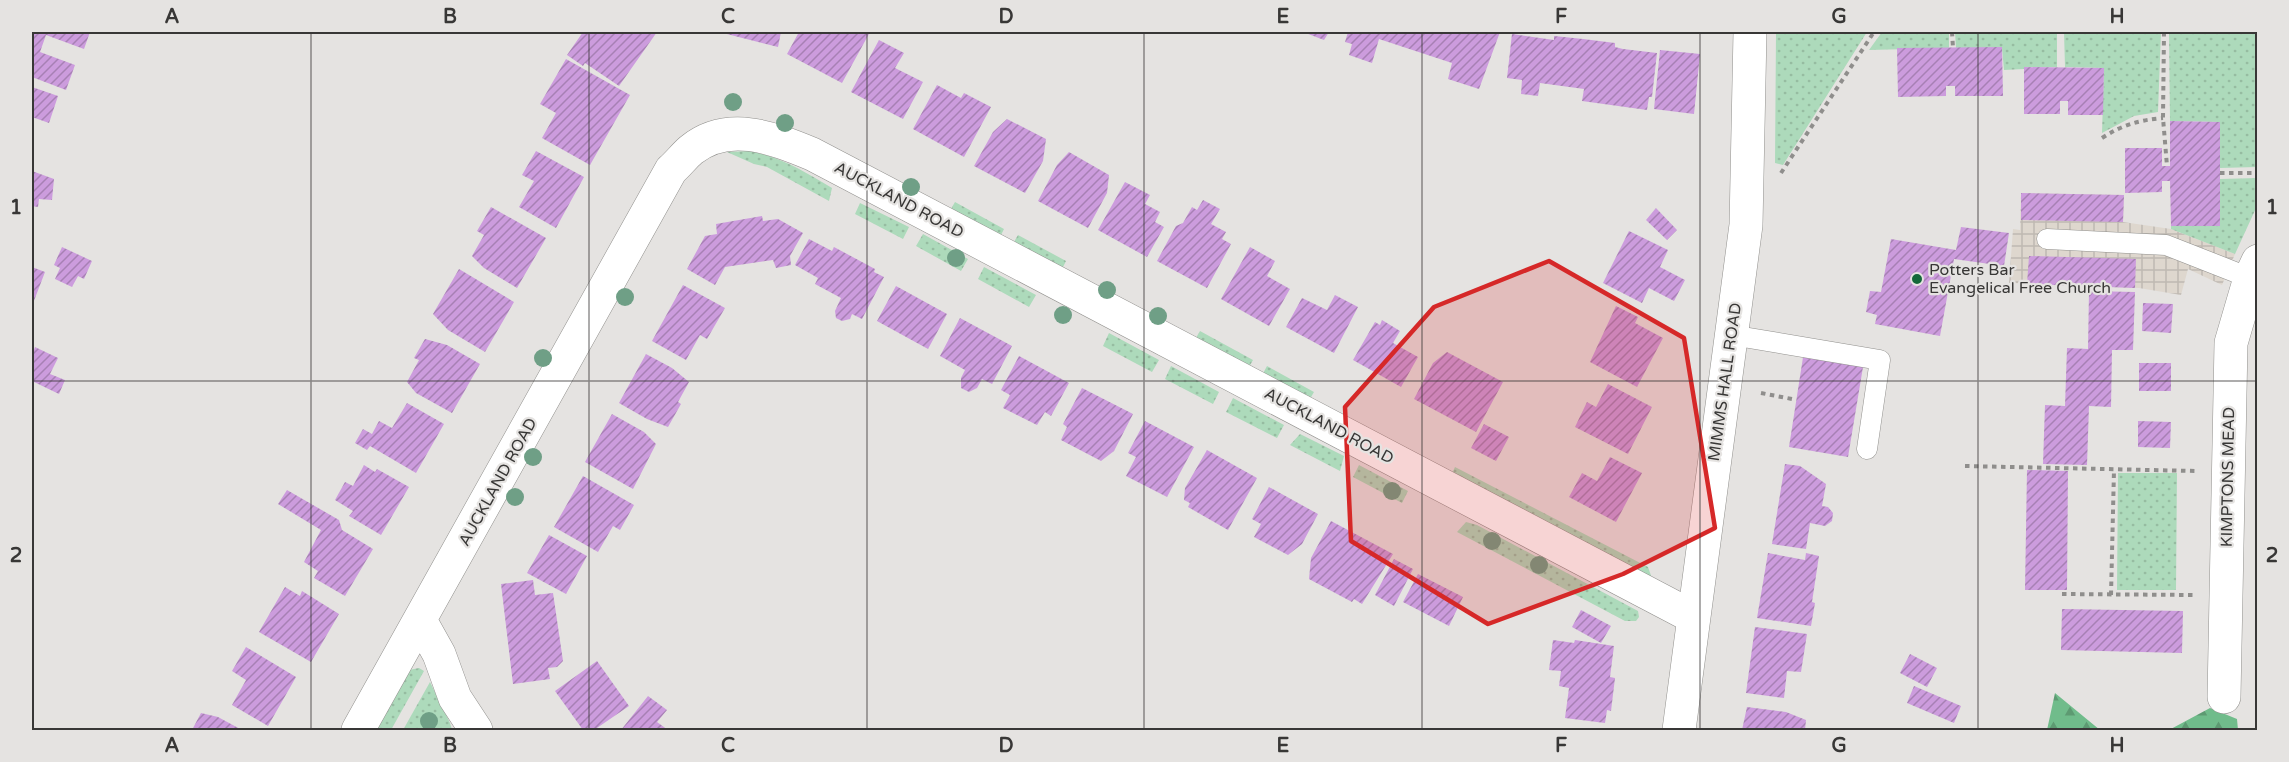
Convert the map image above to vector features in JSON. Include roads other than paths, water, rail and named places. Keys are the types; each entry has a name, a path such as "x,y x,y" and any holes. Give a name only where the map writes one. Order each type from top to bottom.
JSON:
{"street":[{"name":"MIMMS HALL ROAD","path":"1679,730 1746,225 1750,32"},
{"name":"AUCKLAND ROAD","path":"358,730 671,170 692,149 716,136 749,133 774,138 812,154 1693,617"},
{"name":"KIMPTONS MEAD","path":"2224,697 2231,343 2254,269"},
{"path":"420,620 439,654 455,698 476,730"}],"lane":[{"path":"2047,239 2166,245 2254,269"},
{"path":"1731,335 1880,360 1867,448"}],"place":[{"name":"Potters Bar Evangelical Free Church","path":"1917,279"}]}
